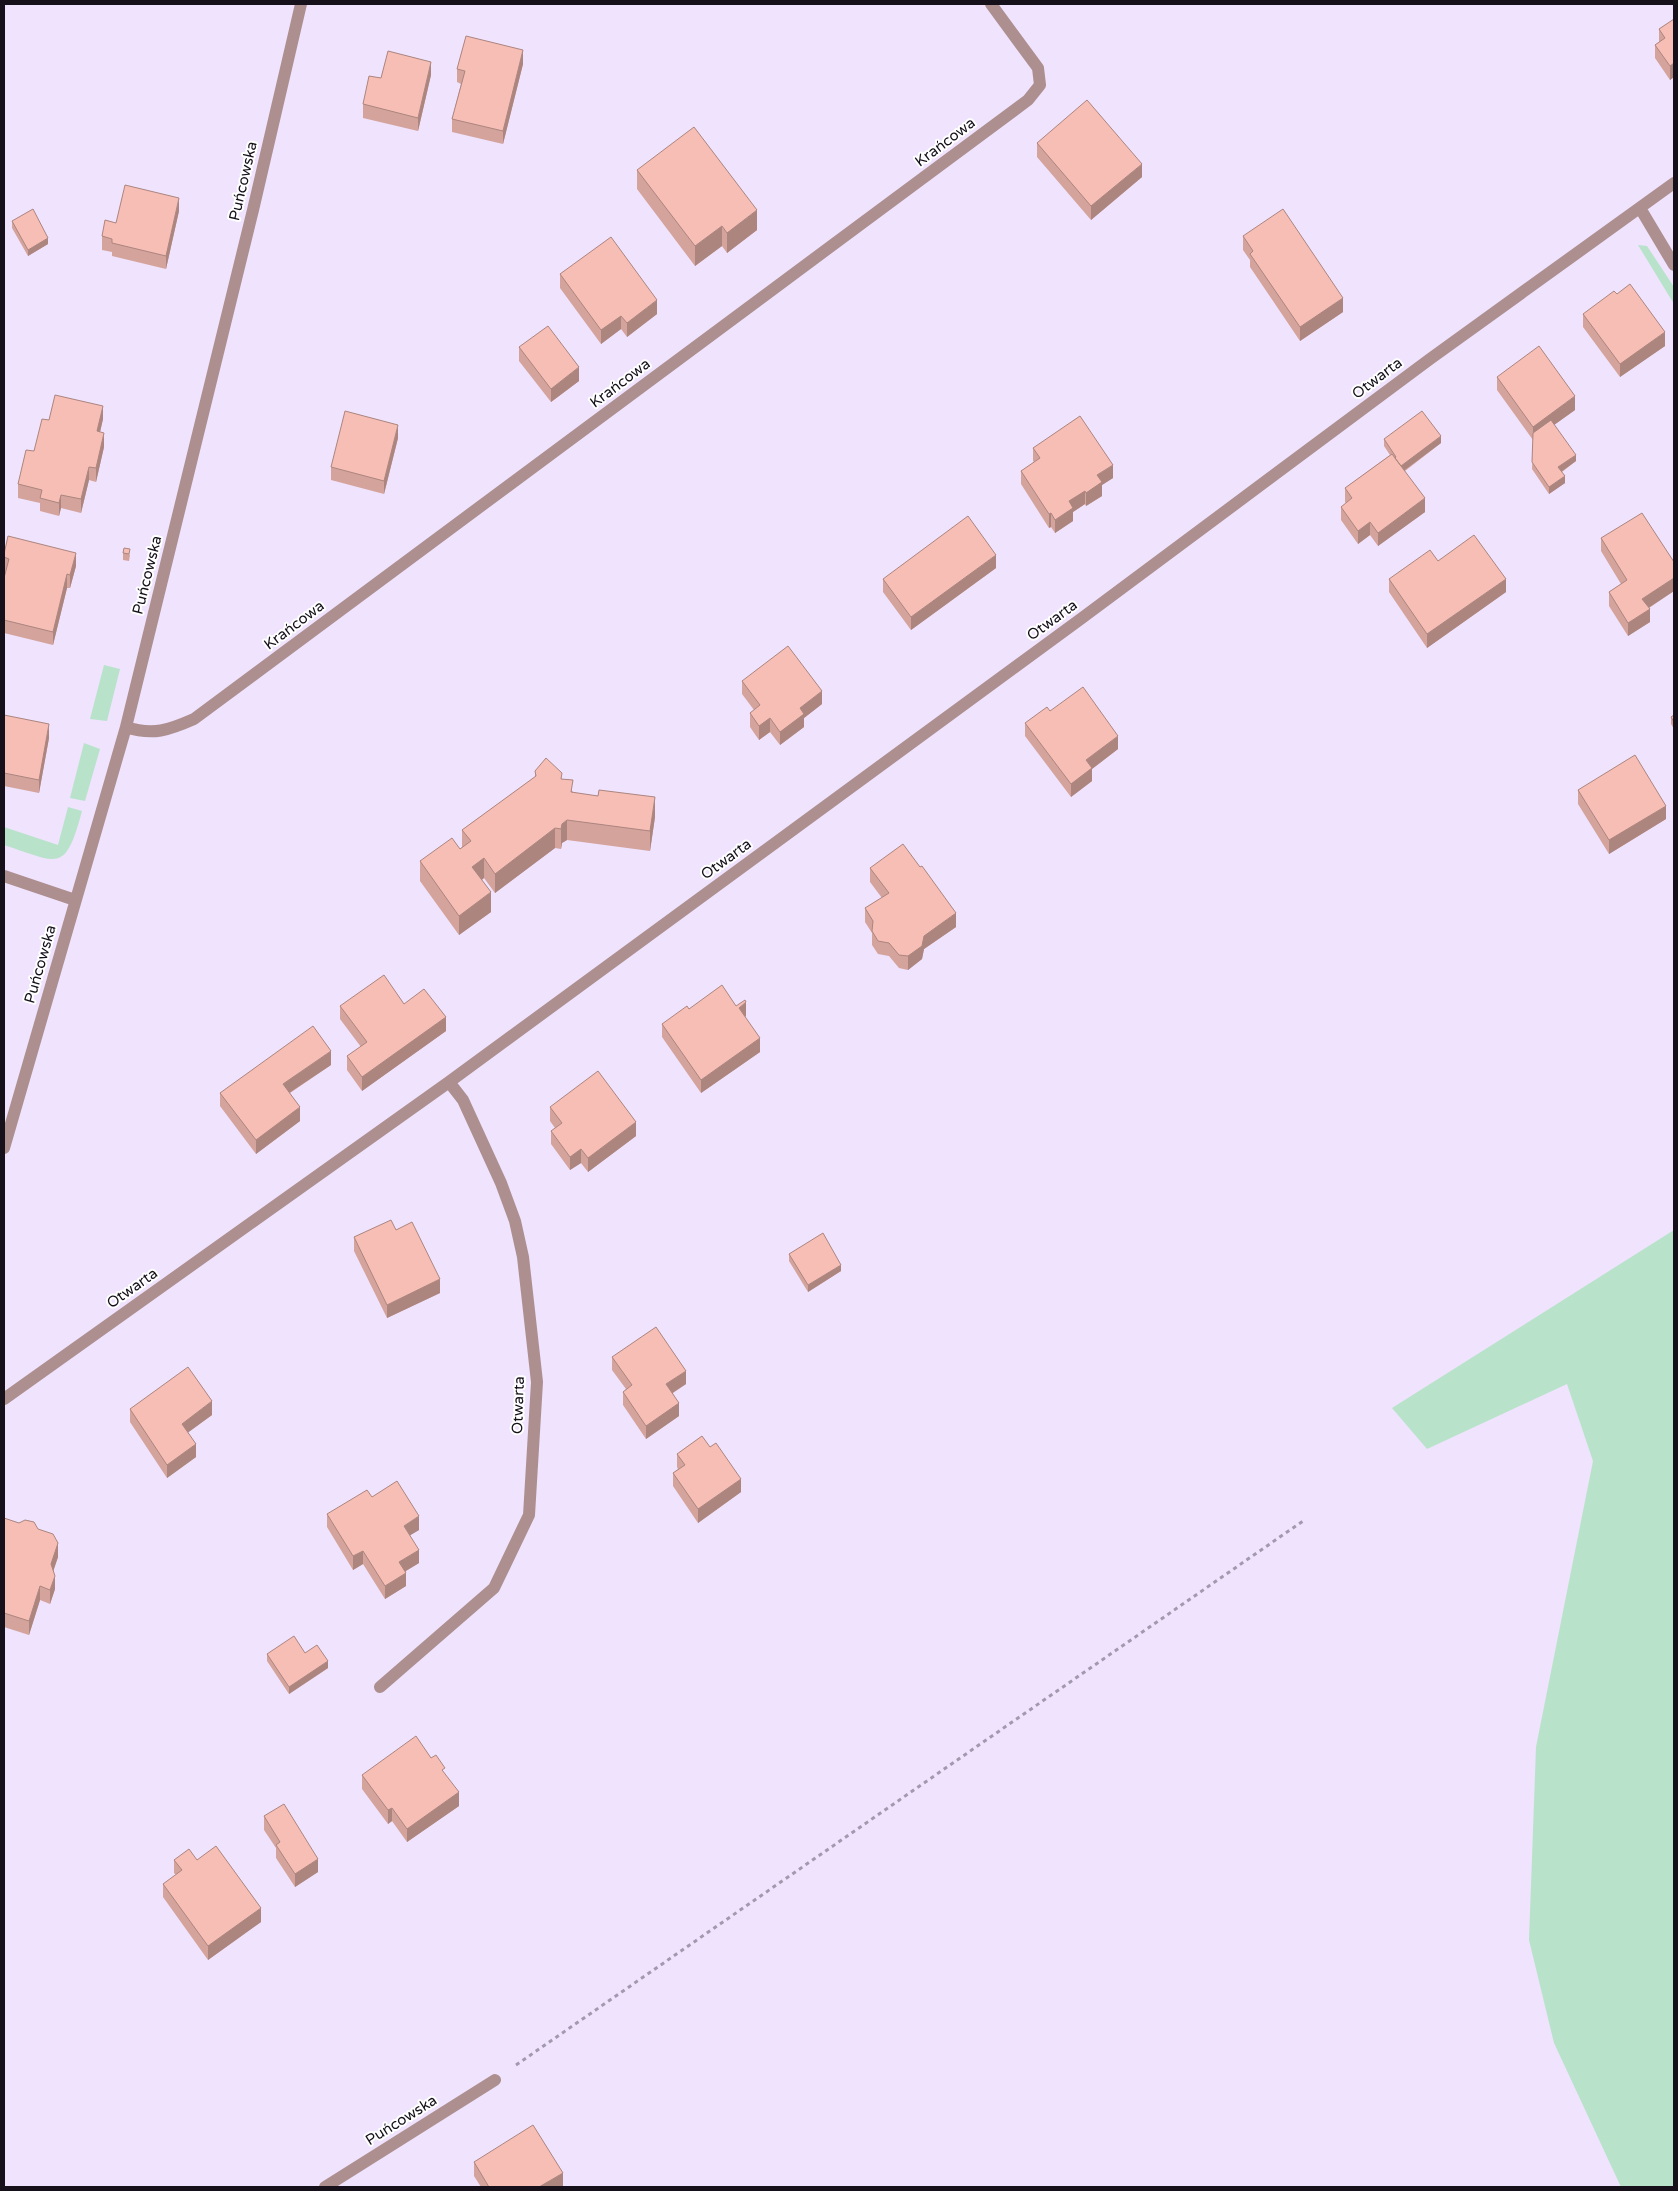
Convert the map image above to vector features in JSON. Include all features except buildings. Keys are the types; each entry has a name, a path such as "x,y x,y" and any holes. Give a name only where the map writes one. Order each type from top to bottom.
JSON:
{"street":[{"name":"Puńcowska","path":"4,1148 126,727 301,4"},
{"name":"Krańcowa","path":"126,727 142,732 157,732 174,728 194,719 1028,100 1040,85 1038,68 991,4"},
{"name":"Otwarta","path":"4,1399 449,1082 1082,618 1430,359 1674,183"},
{"path":"1640,208 1674,264"},
{"path":"4,876 75,900"},
{"name":"Otwarta","path":"380,1687 494,1588 529,1515 537,1382 523,1257 515,1221 501,1183 463,1100 449,1082"},
{"name":"Puńcowska","path":"325,2187 495,2080"}],"path":[{"path":"495,2080 1303,1521"}],"green space":[{"path":"1638,245 1647,246 1674,287 1674,304"},
{"path":"104,665 120,669 107,721 90,719"},
{"path":"84,743 100,749 85,801 70,798"},
{"path":"68,807 82,811 76,831 64,854 57,858 48,859 4,845 4,827 58,845"},
{"path":"1674,1230 1674,2187 1621,2187 1554,2043 1529,1940 1536,1747 1593,1461 1567,1384 1427,1449 1392,1408"}]}
